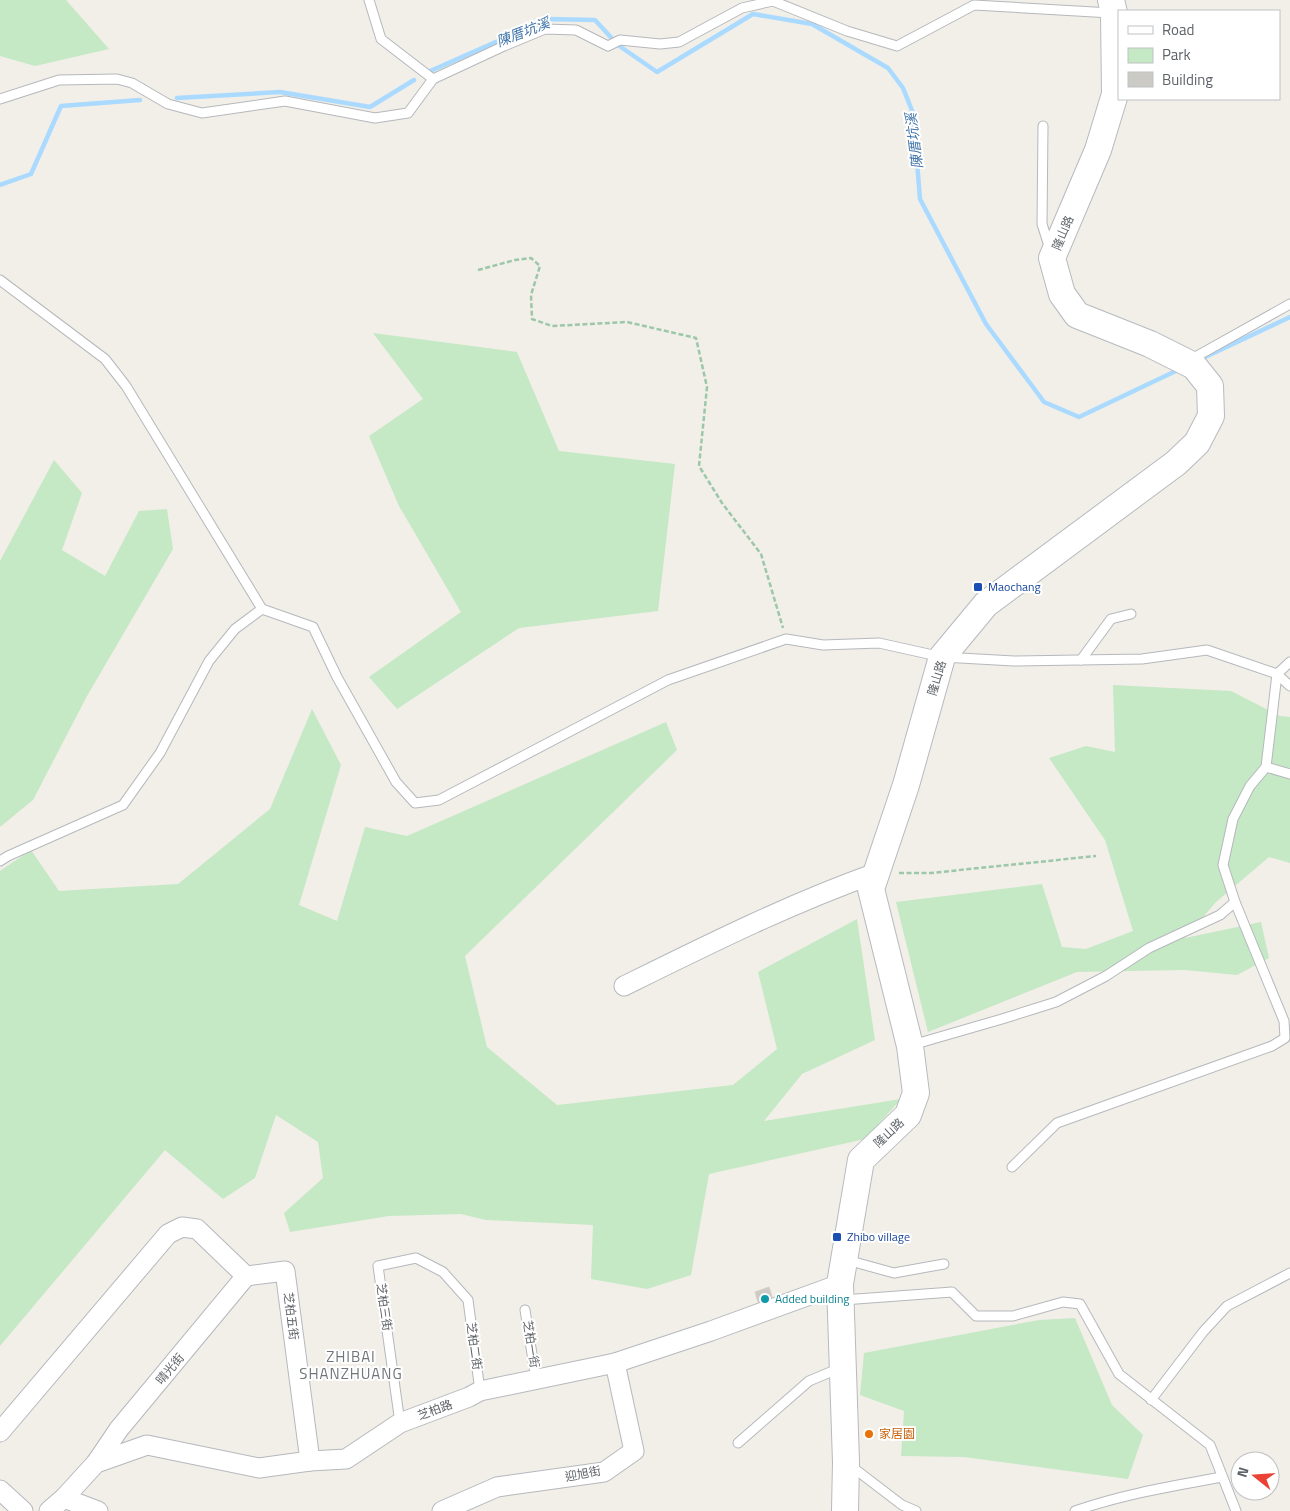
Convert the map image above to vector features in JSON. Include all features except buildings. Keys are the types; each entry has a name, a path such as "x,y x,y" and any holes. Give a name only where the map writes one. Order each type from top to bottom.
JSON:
{"street":[{"name":"隆山路","path":"845,1511 846,1462 841,1281 861,1160 908,1115 916,1093 910,1046 871,889 906,785 942,657 986,604 1176,463 1197,443 1211,416 1210,386 1189,364 1150,344 1077,315 1062,294 1052,258 1098,150 1116,94 1112,7"},
{"path":"624,986 742,928 832,889 876,873"},
{"path":"0,1432 168,1234 182,1227 197,1229 246,1276"},
{"name":"芝柏五街","path":"246,1276 285,1270 310,1461"},
{"name":"晴光街","path":"96,1463 119,1429 246,1276"},
{"name":"芝柏路","path":"48,1511 64,1498 96,1463 147,1445 259,1468 310,1461 346,1460 400,1423 469,1397 480,1390 615,1363 711,1331 841,1281"},
{"name":"迎旭街","path":"442,1511 497,1487 604,1472 634,1451 615,1363"},
{"path":"0,1490 23,1511"},
{"path":"64,1498 98,1511"}],"lane":[{"path":"369,0 381,39 433,80"},
{"path":"0,99 59,80 117,78 132,83 168,104 202,113 285,101 375,118 408,113 433,80 504,46 545,29 576,30 608,46 620,40 660,44 680,42 742,8 773,0 847,31 897,46 974,5 1112,7"},
{"path":"1043,126 1042,224 1052,258"},
{"path":"0,280 105,359 126,386 262,609 313,627 337,677 396,782 414,804 439,800 668,680 786,639 823,645 879,643 942,657 1014,661 1142,659 1207,650 1277,674 1290,686"},
{"path":"1189,364 1290,304"},
{"path":"0,861 123,805 160,753 209,661 236,629 262,609"},
{"path":"1081,660 1111,619 1131,614"},
{"path":"1012,1166 1056,1123 1272,1046 1286,1038 1284,1021 1235,902 1223,865 1232,819 1250,786 1266,767 1277,674 1290,662"},
{"path":"1266,767 1290,774"},
{"path":"910,1046 1002,1020 1056,1002 1106,976 1149,948 1220,915 1235,902"},
{"name":"芝柏三街","path":"400,1423 378,1266 416,1258 443,1272 468,1300"},
{"path":"841,1281 944,1264"},
{"path":"1151,1400 1203,1332 1227,1306 1290,1273"},
{"path":"841,1281 952,1292 976,1316 1013,1316 1063,1302 1080,1304 1119,1374 1210,1445 1236,1511"},
{"name":"芝柏二街","path":"468,1300 480,1390"},
{"name":"芝柏一街","path":"525,1310 536,1379"},
{"path":"738,1442 809,1381 843,1367"},
{"path":"846,1462 902,1505 916,1511"},
{"path":"1075,1511 1094,1504 1162,1488 1222,1477"}],"path":[{"path":"478,270 531,258 540,266 532,295 532,319 552,326 627,322 696,338 706,387 699,466 722,503 761,554 786,639"},
{"path":"876,873 931,873 1096,856"}],"green space":[{"path":"0,0 66,0 109,49 35,66 0,56"},
{"path":"373,333 517,352 559,451 675,464 658,611 519,628 397,709 369,677 461,612 399,506 369,436 423,399"},
{"path":"54,460 82,493 62,550 105,576 139,511 167,509 173,549 87,696 33,800 0,827 0,561"},
{"path":"1113,685 1231,691 1280,716 1290,717 1290,863 1269,857 1216,902 1185,938 1261,922 1269,958 1237,975 1185,970 1077,972 928,1032 896,902 1042,884 1062,947 1086,949 1133,931 1105,840 1049,758 1086,746 1115,752"},
{"path":"312,709 341,765 299,905 337,921 365,827 407,836 666,722 677,750 465,956 487,1047 557,1105 733,1085 777,1049 758,972 857,919 875,1040 802,1074 764,1121 901,1099 865,1139 709,1174 691,1275 647,1289 591,1279 593,1225 486,1220 461,1214 389,1216 290,1232 284,1213 323,1178 318,1142 276,1115 255,1178 223,1199 165,1150 0,1346 0,871 31,850 59,891 178,884 270,809"},
{"path":"1075,1318 1112,1405 1143,1435 1128,1479 964,1457 901,1456 904,1411 860,1395 864,1353 1039,1320"}],"waterway":[{"name":"陳厝坑溪","path":"428,72 548,19 595,20 618,45 657,72 753,14 812,24 888,68 903,88 913,113 920,199 986,324 1044,402 1079,417 1180,369"},
{"name":"陳厝坑溪","path":"177,98 280,92 370,107 414,80"},
{"name":"陳厝坑溪","path":"0,185 31,174 61,106 140,100"},
{"name":"陳厝坑溪","path":"1201,359 1290,317"}],"place":[{"name":"Maochang","path":"978,587"},
{"name":"Zhibo village","path":"837,1237"},
{"name":"Added building","path":"765,1299"},
{"name":"家居園","path":"869,1434"}],"district":[{"name":"ZHIBAI SHANZHUANG","path":"351,1366"}]}
